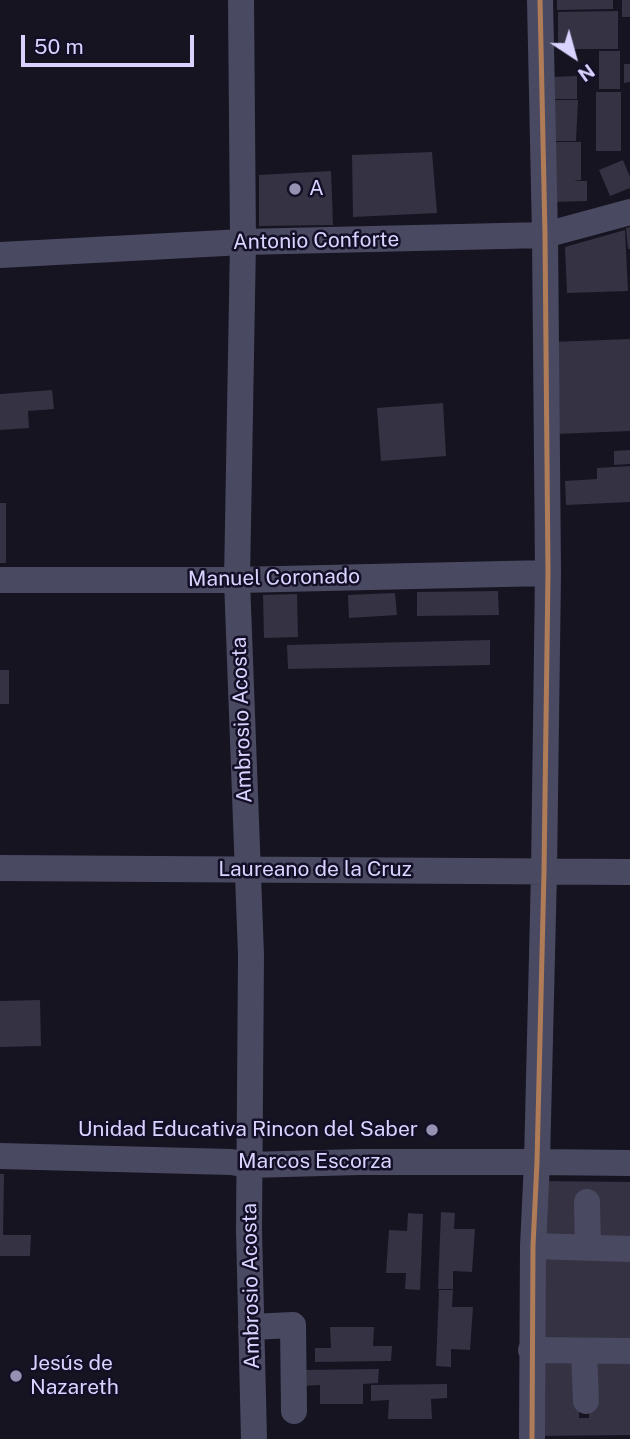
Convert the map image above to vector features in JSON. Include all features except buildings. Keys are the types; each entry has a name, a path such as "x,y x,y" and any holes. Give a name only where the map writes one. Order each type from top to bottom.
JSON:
{"street":[{"name":"Ambrosio Acosta","path":"241,0 243,242 237,580 251,955 249,1165 254,1439"},
{"path":"532,1439 531,1350 544,872 548,573 540,0"},
{"name":"Antonio Conforte","path":"0,255 243,242 545,235 630,212"},
{"name":"Manuel Coronado","path":"0,580 237,580 548,573"},
{"name":"Laureano de la Cruz","path":"0,868 630,872"},
{"name":"Marcos Escorza","path":"0,1156 231,1162 249,1165 537,1161 630,1163"},
{"path":"587,1202 588,1247"},
{"path":"533,1246 630,1249"},
{"path":"251,1327 293,1325 293,1410"},
{"path":"531,1350 630,1351"},
{"path":"584,1351 586,1401"}],"transit line":[{"path":"532,1439 533,1246 544,872 548,573 540,0"}],"place":[{"name":"A","path":"295,189"},
{"name":"Unidad Educativa Rincon del Saber","path":"432,1130"},
{"name":"Jesús de Nazareth","path":"16,1376"}]}
